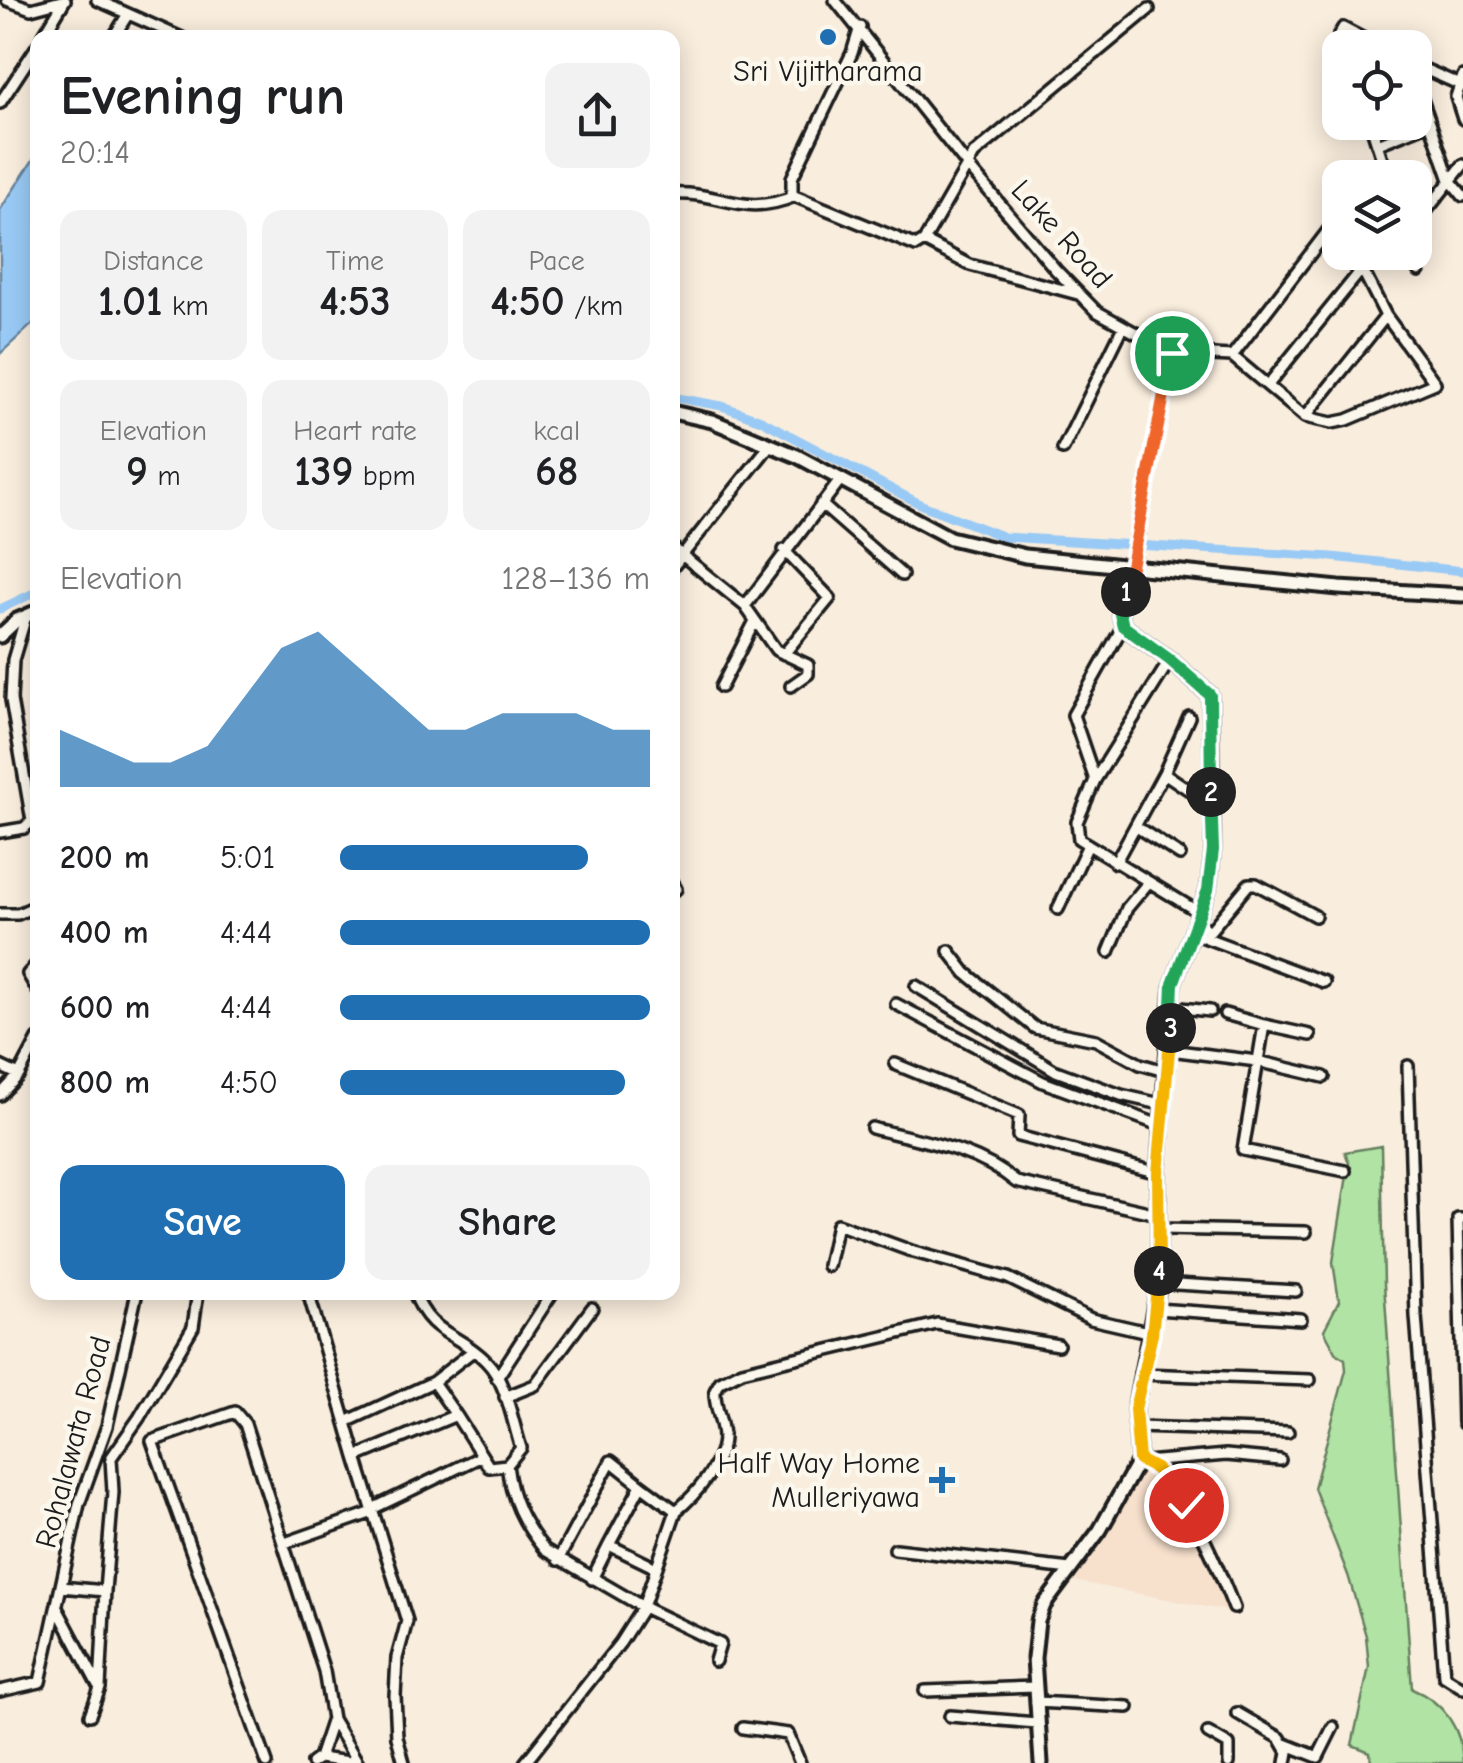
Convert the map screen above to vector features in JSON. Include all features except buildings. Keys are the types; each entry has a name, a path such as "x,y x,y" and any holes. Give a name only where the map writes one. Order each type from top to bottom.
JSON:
{"street":[{"path":"7,0 31,9 65,0"},
{"path":"47,30 65,0"},
{"path":"97,0 164,30"},
{"name":"Lake Road","path":"835,0 968,165 1096,311 1172,353"},
{"path":"860,28 852,53 792,178 792,195 916,246 924,241 974,154 1149,9"},
{"path":"118,30 128,14"},
{"path":"0,103 30,57"},
{"path":"1432,71 1462,82 1456,97 1463,119"},
{"path":"1432,130 1450,180 1463,196"},
{"path":"1377,140 1383,160"},
{"path":"1378,144 1388,140"},
{"path":"1432,203 1463,165"},
{"path":"680,195 747,207 773,206 795,196"},
{"path":"1232,356 1322,239"},
{"path":"924,241 970,264 1081,295"},
{"path":"1234,1608 1186,1505 1143,1461 1136,1427 1140,1374 1152,1334 1159,1282 1158,1173 1176,972 1208,890 1213,850 1210,695 1123,626 1120,614 1172,353 1232,356 1306,417 1332,423 1435,383 1386,316 1362,270 1268,384"},
{"path":"1306,417 1386,316"},
{"path":"1063,449 1123,328"},
{"path":"680,414 712,421 770,445 950,538 1025,556 1463,595"},
{"path":"680,558 770,445"},
{"path":"745,606 841,479"},
{"path":"821,504 902,575"},
{"path":"784,550 830,598 784,654"},
{"path":"682,556 745,606 776,650 808,664 810,670 791,686"},
{"path":"0,636 30,615"},
{"path":"30,619 13,660 11,700 15,738 30,788"},
{"path":"720,687 755,621"},
{"path":"1095,780 1073,716 1123,626"},
{"path":"1170,660 1095,780 1077,822 1079,839 1086,847 1148,882 1210,932 1248,884 1256,884 1315,916"},
{"path":"1115,863 1164,774 1189,717"},
{"path":"1164,774 1195,794 1211,794"},
{"path":"0,832 24,828 30,823"},
{"path":"1134,826 1180,855"},
{"path":"1058,909 1086,847"},
{"path":"1110,952 1127,908 1148,882"},
{"path":"0,914 18,914 30,908"},
{"path":"1196,923 1324,982"},
{"path":"948,952 966,974 1035,1028 1096,1040 1140,1064 1168,1073"},
{"path":"916,986 1056,1071 1121,1095 1165,1104"},
{"path":"896,1004 1042,1082 1162,1126"},
{"path":"1172,1007 1210,1012"},
{"path":"1225,1014 1310,1035"},
{"path":"1264,1025 1243,1150 1345,1172"},
{"path":"1170,1050 1257,1061 1324,1077"},
{"path":"0,1095 19,1075 30,1054"},
{"path":"895,1064 1018,1115 1018,1136 1158,1173"},
{"path":"0,1066 19,1075"},
{"path":"1408,1066 1416,1316 1444,1676 1463,1688"},
{"path":"872,1128 971,1154 998,1167 1016,1182 1157,1214"},
{"path":"1463,1219 1458,1219 1463,1418"},
{"path":"828,1266 837,1224 914,1252 1008,1278 1090,1318 1152,1334"},
{"path":"1160,1229 1306,1232"},
{"path":"1159,1282 1296,1290"},
{"name":"Rohalawata Road","path":"0,1691 40,1682 79,1504 107,1426 135,1300"},
{"path":"90,1715 100,1688 113,1492 111,1458 193,1326 197,1300"},
{"path":"310,1300 407,1621 397,1658 395,1696 397,1737 404,1763"},
{"path":"417,1300 425,1318 486,1361 498,1378 521,1448 507,1465 488,1467 433,1382"},
{"path":"498,1378 547,1300"},
{"path":"505,1397 535,1385 592,1308"},
{"path":"1156,1309 1301,1319"},
{"path":"525,1763 620,1643 643,1606 676,1510 694,1493 720,1456 723,1437 715,1391 720,1382 742,1371 937,1324 1058,1345"},
{"path":"346,1422 433,1382 473,1351"},
{"path":"1140,1374 1310,1380"},
{"path":"267,1763 152,1441 235,1412 244,1424 285,1543 324,1670 332,1719 357,1763"},
{"path":"356,1457 456,1415"},
{"path":"1136,1427 1288,1432"},
{"path":"1143,1461 1226,1455 1280,1460"},
{"path":"285,1543 373,1511 480,1457"},
{"path":"558,1560 611,1460 676,1510"},
{"path":"1040,1763 1036,1702 1038,1621 1044,1605 1100,1530 1143,1461"},
{"path":"507,1465 510,1492 520,1514 533,1536 558,1560 720,1644 715,1661"},
{"path":"592,1579 642,1484"},
{"path":"610,1545 656,1568"},
{"path":"894,1550 1070,1569"},
{"path":"61,1587 105,1591"},
{"path":"57,1608 100,1688"},
{"path":"925,1691 1036,1687"},
{"path":"1036,1702 1128,1707"},
{"path":"1237,1713 1315,1758 1333,1727"},
{"path":"950,1716 1038,1724"},
{"path":"332,1719 316,1760 357,1763"},
{"path":"743,1728 788,1734 800,1763"},
{"path":"1208,1732 1229,1746 1229,1763"},
{"path":"1286,1744 1286,1763"}],"shaded area":[{"path":"1134,1462 1155,1479 1201,1545 1228,1611 1058,1578"}],"green space":[{"path":"1381,1146 1384,1284 1412,1689 1433,1701 1449,1718 1459,1739 1463,1763 1371,1763 1370,1752 1352,1745 1369,1667 1366,1636 1348,1575 1314,1488 1346,1370 1345,1359 1337,1354 1324,1330 1339,1301 1333,1262 1349,1163 1345,1152"}],"water":[{"path":"30,165 30,326 0,354 0,210"}],"waterway":[{"path":"680,398 722,406 761,420 922,505 1004,537 1332,557 1463,571"},
{"path":"0,609 30,595"}],"place":[{"name":"Sri Vijitharama","path":"828,37"},
{"name":"Half Way Home Mulleriyawa","path":"942,1480"}],"route":[{"path":"1172,353 1120,614 1123,626 1131,634 1170,660 1210,695 1213,850 1208,890 1173,984 1158,1173 1159,1282 1135,1409 1139,1460 1156,1469 1186,1505"}]}
